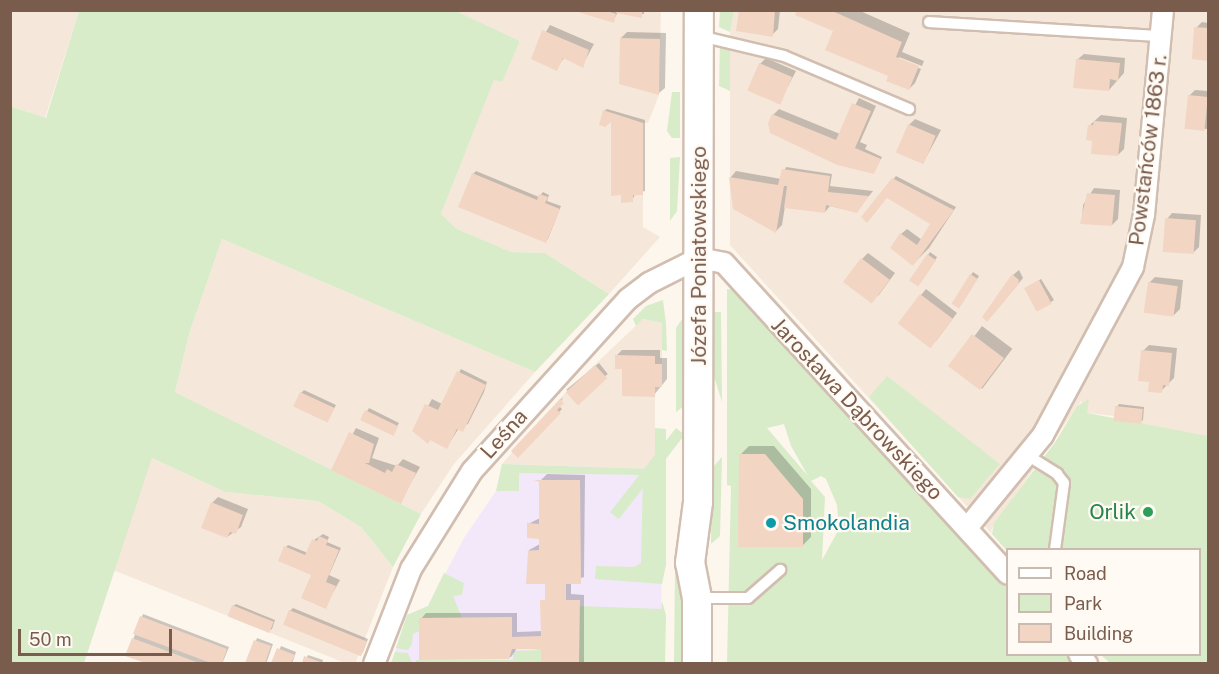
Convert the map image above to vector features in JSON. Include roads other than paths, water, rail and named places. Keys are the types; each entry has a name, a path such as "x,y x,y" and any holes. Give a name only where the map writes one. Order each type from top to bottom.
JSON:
{"street":[{"name":"Powstańców 1863 r.","path":"967,528 1027,455 1065,399 1133,267 1144,215 1163,10"},
{"name":"Józefa Poniatowskiego","path":"697,663 697,598 690,563 698,502 699,23"},
{"name":"Jarosława Dąbrowskiego","path":"699,258 724,263 1006,572"},
{"name":"Leśna","path":"374,663 411,569 472,471 628,299 649,283 699,258"}],"lane":[{"path":"929,22 1161,36"},
{"path":"699,23 909,109"},
{"path":"1027,455 1058,474 1064,483 1055,548"},
{"path":"697,598 747,598 780,570"}],"place":[{"name":"Orlik","path":"1148,512"},
{"name":"Smokolandia","path":"771,523"}]}
